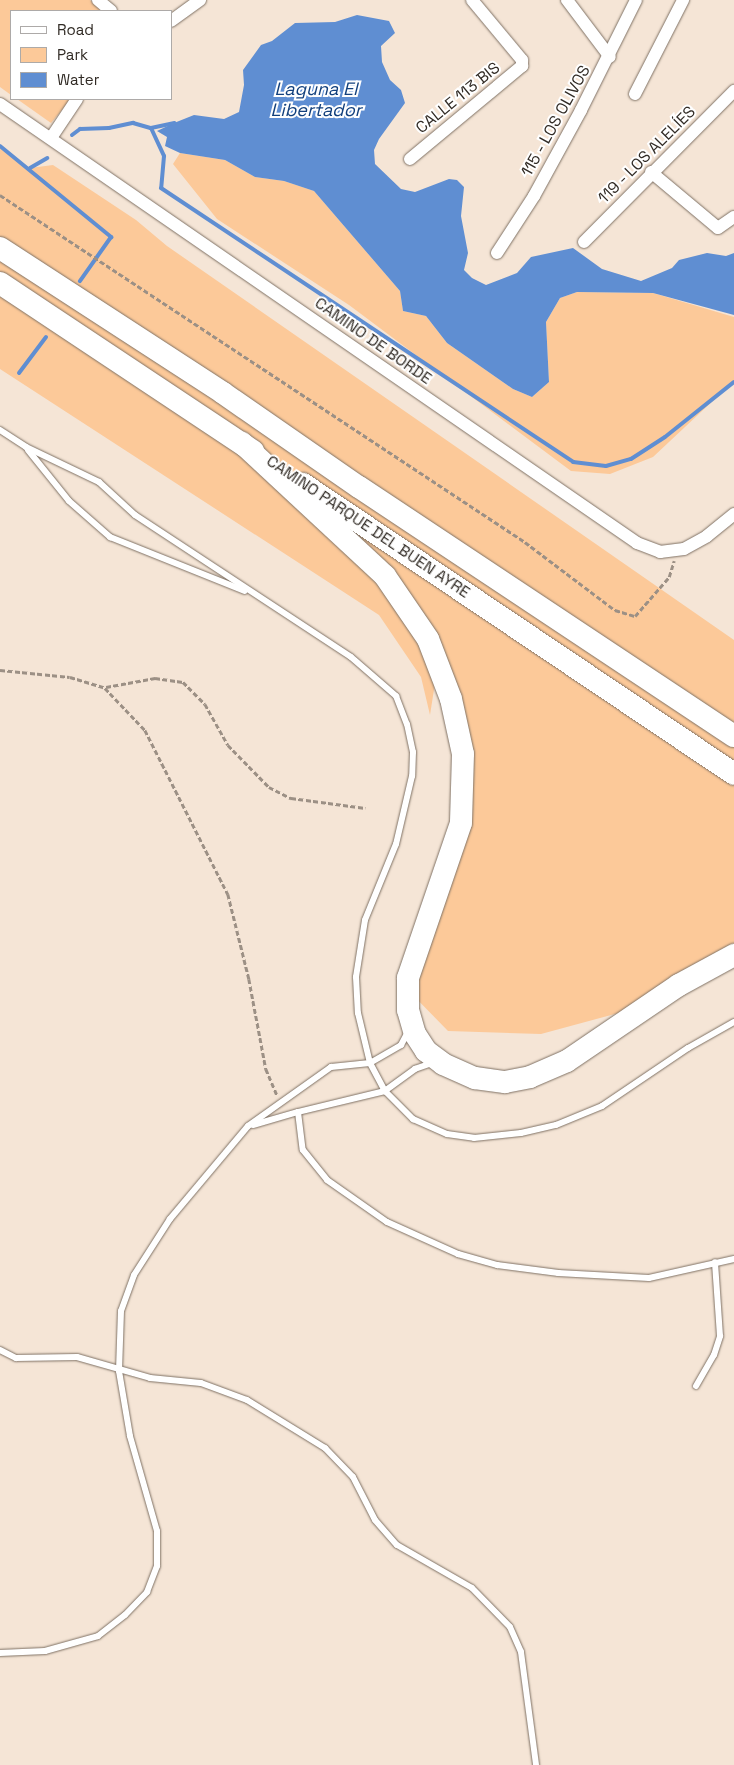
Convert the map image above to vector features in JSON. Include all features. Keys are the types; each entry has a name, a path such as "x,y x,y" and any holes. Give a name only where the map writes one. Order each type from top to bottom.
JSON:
{"highway":[{"name":"CAMINO PARQUE DEL BUEN AYRE","path":"0,248 223,392 359,487 734,736"},
{"name":"CAMINO PARQUE DEL BUEN AYRE","path":"0,283 734,774"},
{"path":"242,444 385,576 424,632 452,699 462,754 464,808 453,854 410,966 407,999 411,1022 426,1051 443,1064 490,1081 518,1080 540,1074 567,1061 680,985 734,955"}],"street":[{"path":"98,0 110,10"},
{"path":"172,20 200,0"},
{"name":"CALLE 113 BIS","path":"410,159 517,71 522,60 472,0"},
{"path":"567,0 610,57"},
{"name":"115 - LOS OLIVOS","path":"497,253 534,196 610,57 636,0"},
{"path":"635,94 683,0"},
{"name":"119 - LOS ALELÍES","path":"584,242 651,172 734,91"},
{"path":"51,138 77,100"},
{"name":"CAMINO DE BORDE","path":"0,104 637,543 672,552"},
{"path":"651,172 718,228 734,217"},
{"path":"672,552 698,543 734,514"}],"lane":[{"path":"0,430 26,447 99,482 135,515 379,679 396,696 407,724 413,752 404,813 365,920 358,948 358,1013 370,1063 385,1091 413,1119 448,1134 474,1138 521,1133 582,1117 734,1022"},
{"path":"26,447 69,501 110,537 160,560 256,595"},
{"path":"0,1653 45,1651 98,1636 125,1615 147,1592 157,1566 157,1531 130,1436 119,1370 121,1311 134,1275 170,1219 248,1126 331,1067 370,1063 407,1039 411,1022"},
{"path":"248,1126 385,1091 428,1063 443,1064"},
{"path":"298,1112 303,1150 328,1180 387,1222 458,1254 514,1268 649,1278 734,1259"},
{"path":"696,1386 714,1355 720,1336 716,1262"},
{"path":"0,1350 16,1358 77,1357 150,1378 210,1386 247,1400 325,1448 353,1478 375,1520 398,1545 472,1588 510,1627 521,1652 536,1765"}],"path":[{"path":"0,195 525,542 615,610 635,616 669,577 674,565 672,552"},
{"path":"0,670 70,677 106,688 155,678 182,682 206,704 228,745 269,787 291,798 365,808"},
{"path":"106,688 145,730 228,894 249,979 266,1069 281,1103"}],"green space":[{"path":"0,0 90,0 102,10 10,10 10,94 0,87"},
{"path":"18,100 70,100 51,123"},
{"path":"0,146 30,168 53,165 136,220 167,246 734,640 734,955 648,1005 541,1034 448,1031 407,989 463,808 438,664 430,715 421,677 379,615 0,369"},
{"path":"180,153 225,160 255,177 284,181 314,191 400,291 403,311 426,316 447,343 513,389 532,397 549,382 546,322 560,298 577,292 653,293 734,317 734,381 653,457 610,474 571,471 349,305 217,219 173,164"}],"water":[{"name":"Laguna El Libertador","path":"357,15 389,21 395,33 381,46 382,62 390,80 401,90 405,103 379,139 374,150 375,164 401,189 415,192 449,179 457,180 464,187 461,216 468,253 464,270 472,278 486,285 517,273 531,257 573,248 602,269 641,281 672,268 679,260 707,253 726,256 734,253 734,315 653,293 577,292 560,298 546,322 549,382 532,397 513,389 447,343 426,316 403,311 400,291 314,191 284,181 255,177 225,160 180,153 165,146 167,137 157,131 174,123 194,115 224,119 239,112 244,85 243,70 261,45 272,41 295,23 335,22"}],"waterway":[{"path":"72,135 80,129 109,128 133,123 151,128 164,156 161,188 573,462 606,466 631,459 665,437 734,382"},
{"path":"151,128 174,123"},
{"path":"0,146 111,237 80,281"},
{"path":"30,168 47,158"},
{"path":"19,373 46,337"}]}
